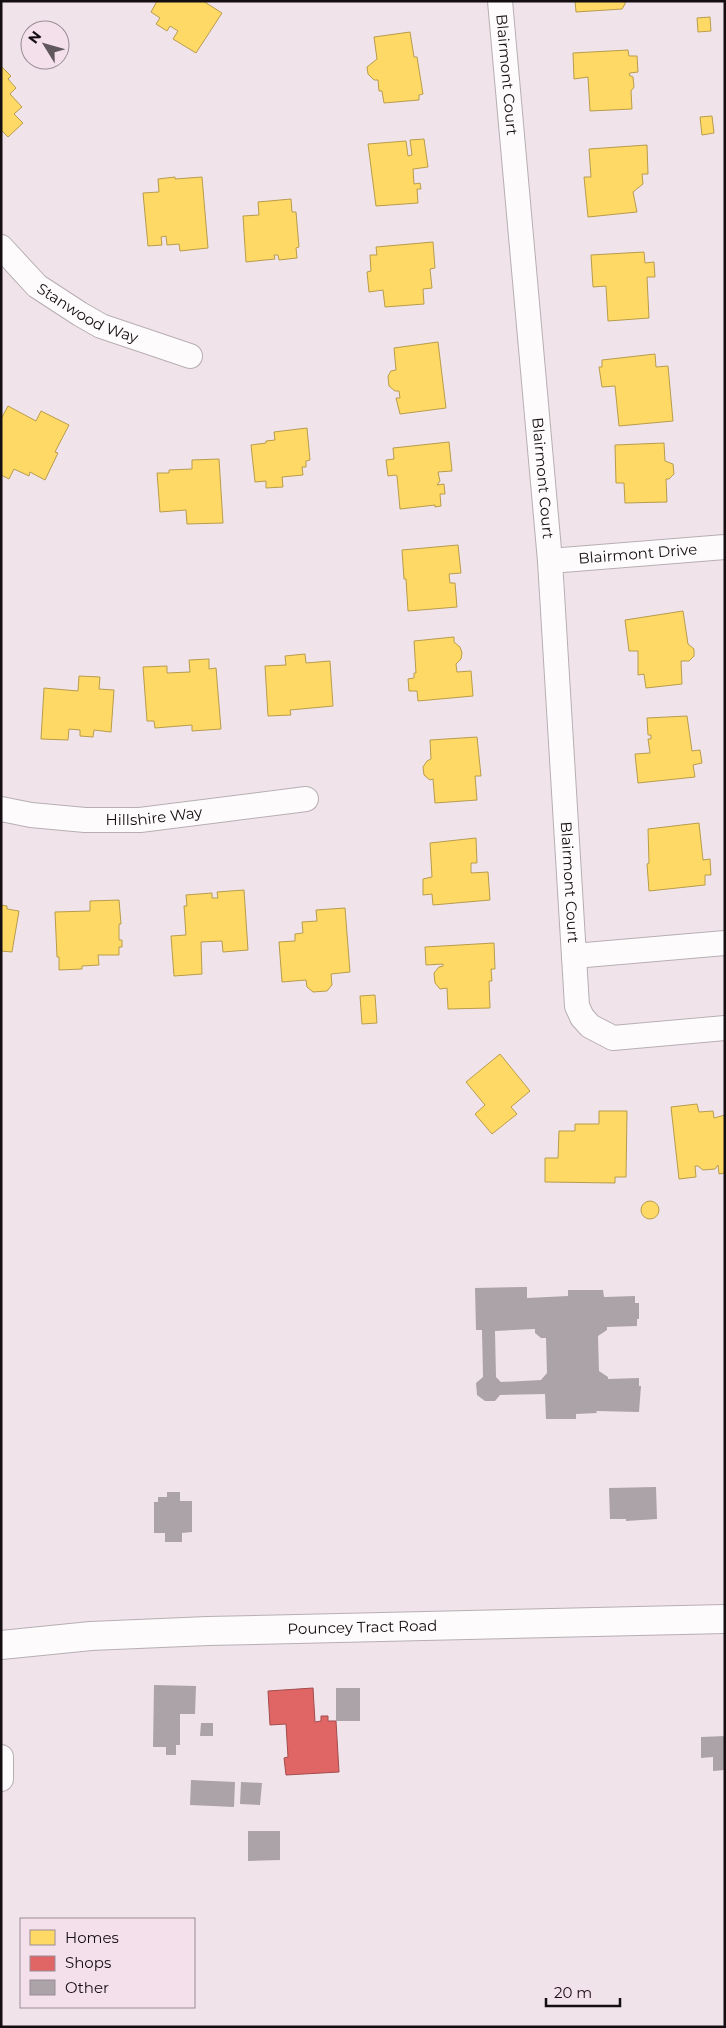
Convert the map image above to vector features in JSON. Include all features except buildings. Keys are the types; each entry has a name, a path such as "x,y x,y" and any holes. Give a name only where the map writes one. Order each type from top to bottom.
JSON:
{"main road":[{"name":"Pouncey Tract Road","path":"1,1645 91,1636 208,1631 725,1619"}],"street":[{"name":"Blairmont Court","path":"500,1 550,561 578,1006 582,1017 590,1026 612,1038 725,1028"},
{"name":"Stanwood Way","path":"1,248 37,286 80,314 102,326 190,356"},
{"name":"Blairmont Drive","path":"550,561 725,547"},
{"name":"Hillshire Way","path":"1,809 31,815 85,820 140,820 306,799"},
{"name":"Blairmont Court","path":"574,956 725,943"},
{"path":"1,1757 1,1779"}]}
